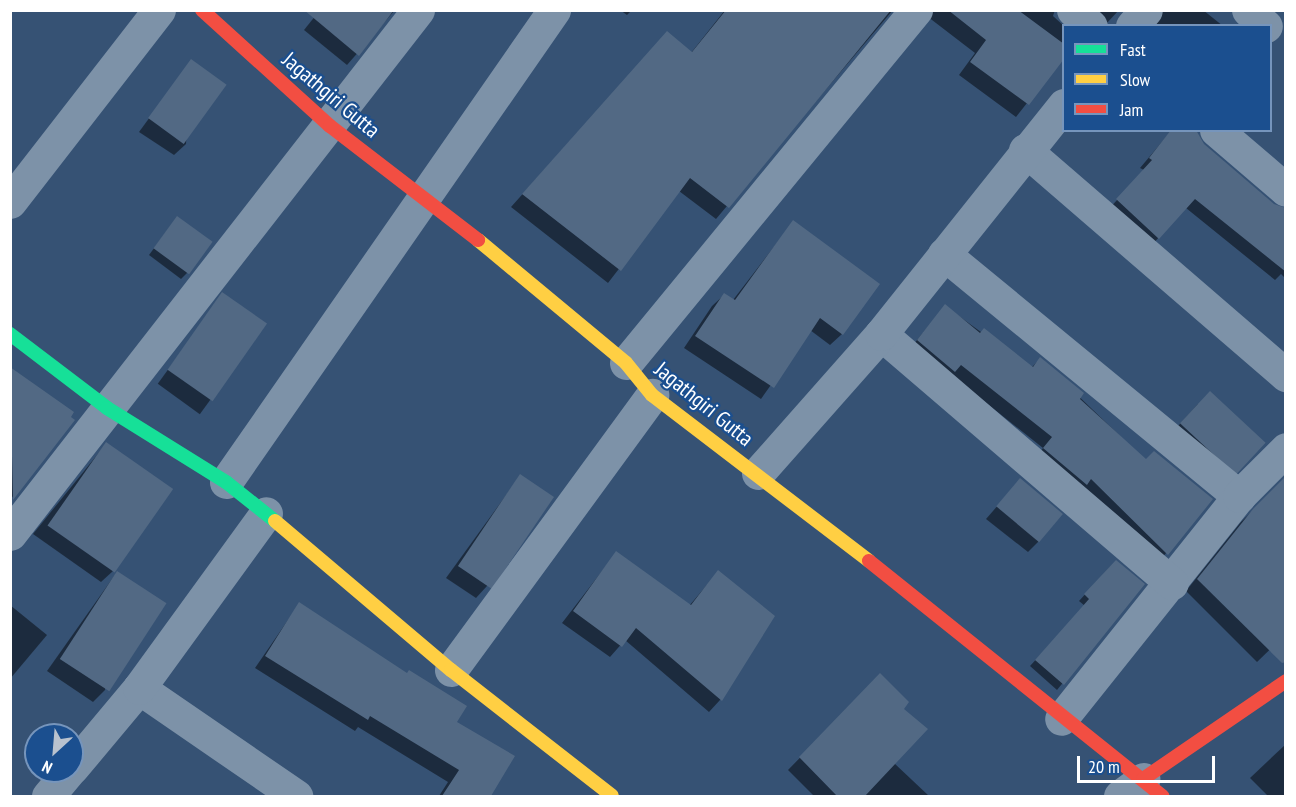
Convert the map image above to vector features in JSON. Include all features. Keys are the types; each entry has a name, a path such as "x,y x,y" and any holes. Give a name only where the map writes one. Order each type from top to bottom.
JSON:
{"street":[{"path":"10,202 159,10"},
{"name":"Jagathgiri Gutta","path":"202,10 330,126 426,196 626,363 652,395 758,473 1061,719 1142,791"},
{"path":"10,534 330,126 418,10"},
{"path":"226,482 554,10"},
{"path":"626,363 916,10"},
{"path":"1072,10 1089,24"},
{"path":"1134,24 1146,10"},
{"path":"1248,10 1264,24"},
{"path":"1272,31 1286,42"},
{"path":"758,473 881,334 1025,150 1062,107"},
{"path":"1218,132 1286,190"},
{"path":"1025,150 1286,375"},
{"path":"944,254 1239,496"},
{"path":"10,334 107,408 226,482 266,513 451,670 612,796"},
{"path":"881,334 1172,583"},
{"path":"451,670 652,395"},
{"path":"1061,719 1172,583 1239,496 1286,449"},
{"path":"84,754 139,688 266,513"},
{"path":"1142,791 1286,681"},
{"path":"139,688 296,796"},
{"path":"48,796 59,783"}],"building":[{"path":"304,10 394,10 359,56"},
{"path":"726,10 891,10 729,208 690,178 621,271 522,194 667,31 692,52"},
{"path":"948,10 1018,10 1062,43 1062,62 1029,105 970,62 986,40"},
{"path":"191,59 227,85 184,144 148,118"},
{"path":"1169,132 1197,132 1204,144 1274,204 1286,208 1286,272 1195,199 1159,239 1116,199 1152,160 1149,158"},
{"path":"177,216 213,242 189,274 153,248"},
{"path":"793,220 880,284 843,335 820,318 774,388 695,336 724,293 735,300"},
{"path":"222,292 267,324 213,401 168,370"},
{"path":"945,304 980,333 984,328 1033,367 1040,357 1084,393 1080,399 1146,459 1154,451 1213,499 1168,555 1091,479 1087,485 1043,448 1052,437 961,365 955,372 917,340"},
{"path":"10,367 74,412 71,417 75,420 13,500"},
{"path":"1210,391 1266,443 1236,475 1180,423"},
{"path":"106,442 173,489 115,573 47,526"},
{"path":"520,474 554,497 492,589 458,566"},
{"path":"1286,476 1286,662 1282,663 1197,579 1253,509"},
{"path":"1020,478 1063,514 1039,542 996,506"},
{"path":"616,551 691,605 718,570 775,616 722,701 636,628 622,647 573,611"},
{"path":"1116,560 1145,584 1064,685 1035,660 1089,599 1084,594"},
{"path":"117,571 166,603 109,691 60,659"},
{"path":"299,602 407,673 409,670 467,706 457,722 515,756 491,796 442,796 459,770 370,716 368,720 265,656"},
{"path":"880,673 909,702 904,709 928,729 865,796 837,796 799,757"}],"traffic: fast":[{"path":"10,334 107,408 226,482 275,521"}],"traffic: slow":[{"path":"478,240 626,363 652,395 869,561"},
{"path":"275,521 451,670 612,796"}],"traffic: jam":[{"path":"202,10 330,126 478,240"},
{"path":"869,561 1162,796"},
{"path":"1143,779 1286,681"}]}
